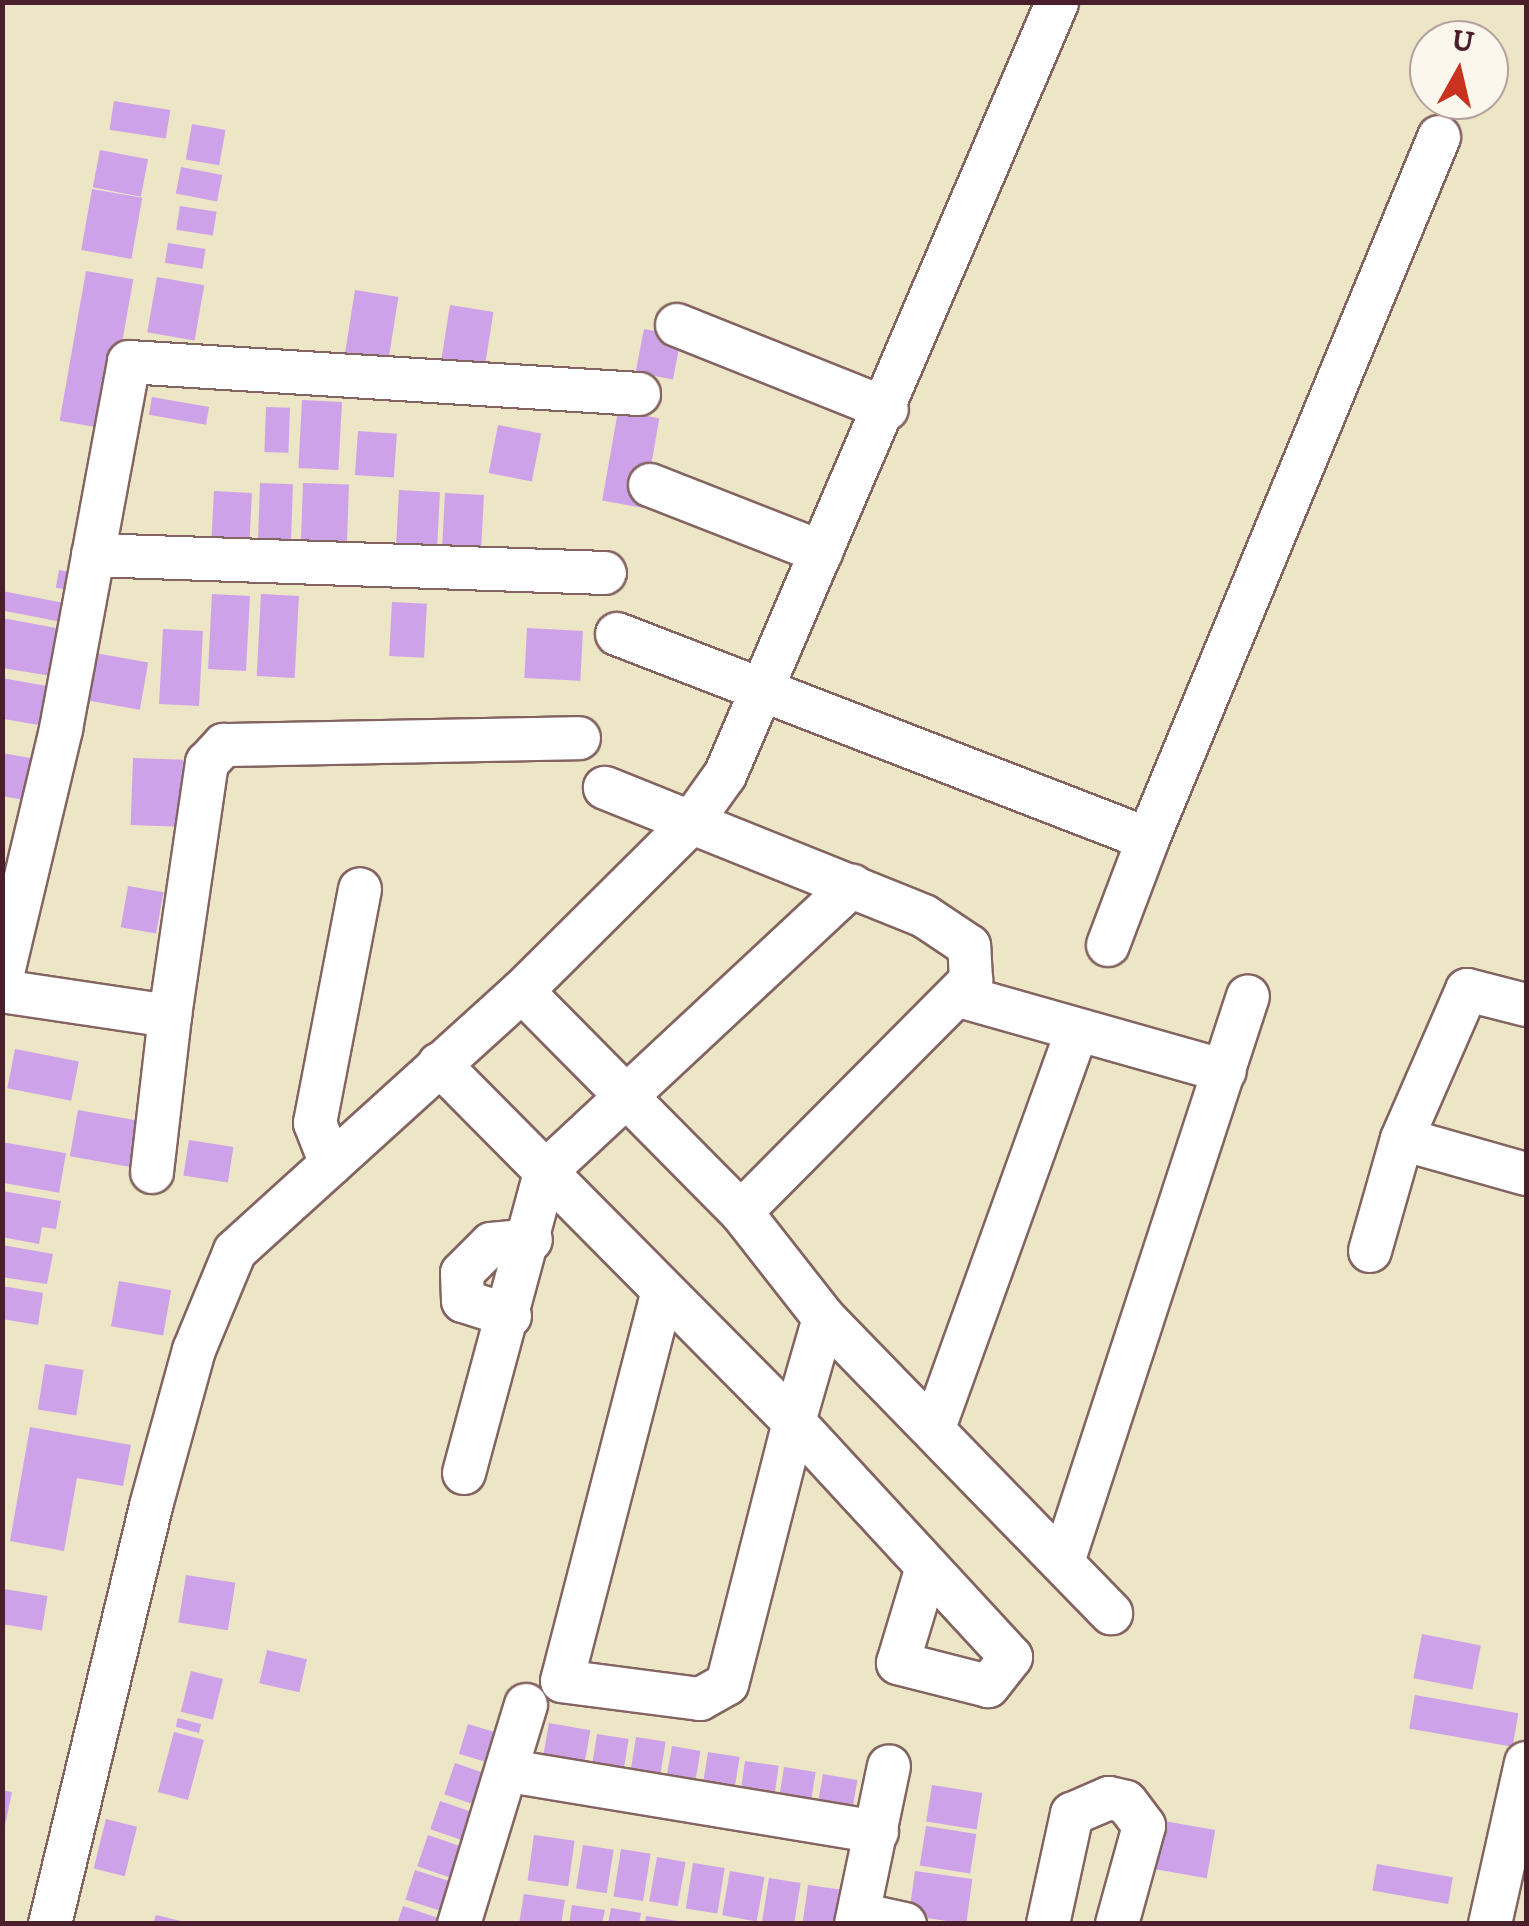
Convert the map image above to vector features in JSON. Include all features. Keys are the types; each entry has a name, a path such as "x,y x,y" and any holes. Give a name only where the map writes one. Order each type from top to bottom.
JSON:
{"street":[{"path":"50,1924 194,1350 243,1235 331,1164 522,991 690,824 725,775 759,688 887,408 1057,3"},
{"path":"1108,945 1148,839 1439,137"},
{"path":"677,325 887,408"},
{"path":"2,978 93,555 120,394 137,359 639,394"},
{"path":"650,485 821,552"},
{"path":"93,555 605,573"},
{"path":"618,634 1148,839"},
{"path":"152,1172 170,1016 213,752 579,738"},
{"path":"606,788 852,886 954,932 974,963 963,998 742,1212"},
{"path":"464,1473 532,1240 545,1172 630,1098 852,886"},
{"path":"331,1164 315,1123 360,889"},
{"path":"1370,1252 1402,1139 1466,990 1526,1005"},
{"path":"2,991 170,1016"},
{"path":"522,991 742,1212 824,1318 1111,1612"},
{"path":"1063,1562 1248,996"},
{"path":"963,998 1224,1071"},
{"path":"934,1428 1077,1030"},
{"path":"439,1064 794,1422 1010,1658 988,1686 898,1663 924,1576"},
{"path":"1402,1139 1526,1174"},
{"path":"510,1316 464,1301 462,1274 492,1244 532,1240"},
{"path":"663,1291 562,1681 700,1699 727,1684 824,1318"},
{"path":"459,1924 509,1771 526,1705"},
{"path":"1490,1924 1526,1763"},
{"path":"889,1766 858,1919 905,1924"},
{"path":"509,1771 877,1832"},
{"path":"1048,1924 1072,1814 1109,1798 1126,1802 1144,1826 1117,1924"}],"building":[{"path":"114,101 170,110 166,139 109,130"},
{"path":"192,124 225,130 219,165 186,159"},
{"path":"100,150 148,159 141,197 93,187"},
{"path":"181,167 222,175 217,202 176,194"},
{"path":"92,189 142,198 131,259 81,250"},
{"path":"180,206 217,212 213,235 176,230"},
{"path":"168,243 206,249 202,269 165,263"},
{"path":"86,271 133,279 107,429 60,421"},
{"path":"157,277 204,285 195,340 147,332"},
{"path":"355,290 398,297 388,364 344,357"},
{"path":"450,305 493,312 484,371 441,364"},
{"path":"644,329 681,336 673,379 636,372"},
{"path":"152,397 209,407 206,425 149,415"},
{"path":"302,400 342,402 338,470 298,468"},
{"path":"266,407 290,408 288,453 264,452"},
{"path":"618,411 659,418 644,508 602,501"},
{"path":"498,425 541,433 532,481 489,473"},
{"path":"358,431 397,434 394,478 355,475"},
{"path":"260,483 293,484 291,545 258,544"},
{"path":"303,483 349,485 347,544 301,542"},
{"path":"399,490 440,492 436,564 395,562"},
{"path":"214,491 252,493 249,546 211,544"},
{"path":"445,493 484,495 481,553 442,551"},
{"path":"59,570 82,574 79,592 56,588"},
{"path":"2,591 72,605 68,623 2,610"},
{"path":"212,594 250,596 246,671 208,669"},
{"path":"261,594 299,596 295,678 257,676"},
{"path":"392,602 427,604 424,658 389,656"},
{"path":"2,618 67,630 58,677 2,668"},
{"path":"527,628 583,631 580,681 524,678"},
{"path":"163,629 203,631 199,706 159,704"},
{"path":"95,653 148,662 140,710 87,700"},
{"path":"2,678 55,687 48,727 2,719"},
{"path":"2,753 36,759 29,801 2,796"},
{"path":"133,758 183,760 181,827 131,825"},
{"path":"128,886 163,892 156,934 121,927"},
{"path":"15,1049 79,1061 71,1101 7,1088"},
{"path":"78,1110 143,1121 135,1168 70,1156"},
{"path":"189,1140 233,1147 228,1183 183,1176"},
{"path":"2,1142 66,1153 59,1193 2,1183"},
{"path":"2,1191 61,1201 56,1229 42,1227 39,1244 2,1237"},
{"path":"2,1245 53,1254 47,1284 2,1277"},
{"path":"119,1281 171,1290 163,1336 111,1326"},
{"path":"2,1286 43,1293 38,1325 2,1319"},
{"path":"45,1364 84,1370 76,1416 38,1409"},
{"path":"30,1427 131,1445 123,1486 77,1478 64,1551 10,1541"},
{"path":"186,1575 235,1583 228,1630 178,1622"},
{"path":"4,1589 47,1596 42,1630 2,1624"},
{"path":"1422,1634 1481,1645 1472,1690 1413,1678"},
{"path":"267,1650 307,1659 299,1692 259,1683"},
{"path":"191,1671 223,1679 213,1720 181,1712"},
{"path":"1415,1695 1518,1713 1513,1747 1409,1728"},
{"path":"178,1718 201,1724 199,1733 176,1727"},
{"path":"549,1723 590,1730 582,1777 541,1769"},
{"path":"468,1724 503,1735 494,1764 459,1754"},
{"path":"174,1732 204,1740 188,1800 158,1792"},
{"path":"597,1734 629,1739 622,1782 590,1777"},
{"path":"636,1737 666,1742 658,1789 628,1784"},
{"path":"672,1746 701,1751 693,1796 664,1791"},
{"path":"708,1752 740,1757 733,1801 701,1796"},
{"path":"745,1761 779,1766 773,1809 739,1805"},
{"path":"455,1763 492,1776 481,1807 444,1794"},
{"path":"784,1767 816,1772 808,1817 777,1812"},
{"path":"823,1774 857,1780 850,1824 815,1818"},
{"path":"932,1785 982,1793 977,1830 926,1822"},
{"path":"2,1790 12,1792 4,1830 2,1830"},
{"path":"440,1801 481,1815 471,1843 430,1829"},
{"path":"106,1819 137,1827 125,1876 94,1868"},
{"path":"1164,1821 1215,1830 1207,1878 1155,1869"},
{"path":"926,1826 976,1834 970,1873 920,1866"},
{"path":"428,1835 469,1849 458,1880 417,1866"},
{"path":"534,1835 575,1841 568,1886 528,1881"},
{"path":"583,1845 614,1850 607,1893 576,1888"},
{"path":"621,1849 651,1854 643,1901 613,1896"},
{"path":"657,1857 686,1862 678,1906 649,1901"},
{"path":"693,1863 725,1868 717,1913 686,1908"},
{"path":"1377,1864 1453,1877 1448,1904 1372,1891"},
{"path":"415,1870 457,1884 447,1913 405,1899"},
{"path":"730,1871 764,1877 757,1921 722,1915"},
{"path":"915,1871 972,1879 966,1924 909,1916"},
{"path":"769,1878 801,1883 794,1924 762,1923"},
{"path":"808,1885 842,1890 837,1924 803,1924"},
{"path":"524,1894 565,1900 561,1924 519,1924"},
{"path":"572,1905 605,1910 602,1924 569,1924"},
{"path":"403,1906 444,1920 443,1924 397,1924"},
{"path":"611,1908 641,1913 639,1924 608,1924"},
{"path":"156,1915 185,1922 185,1924 153,1924"},
{"path":"646,1916 678,1921 645,1924"}]}
